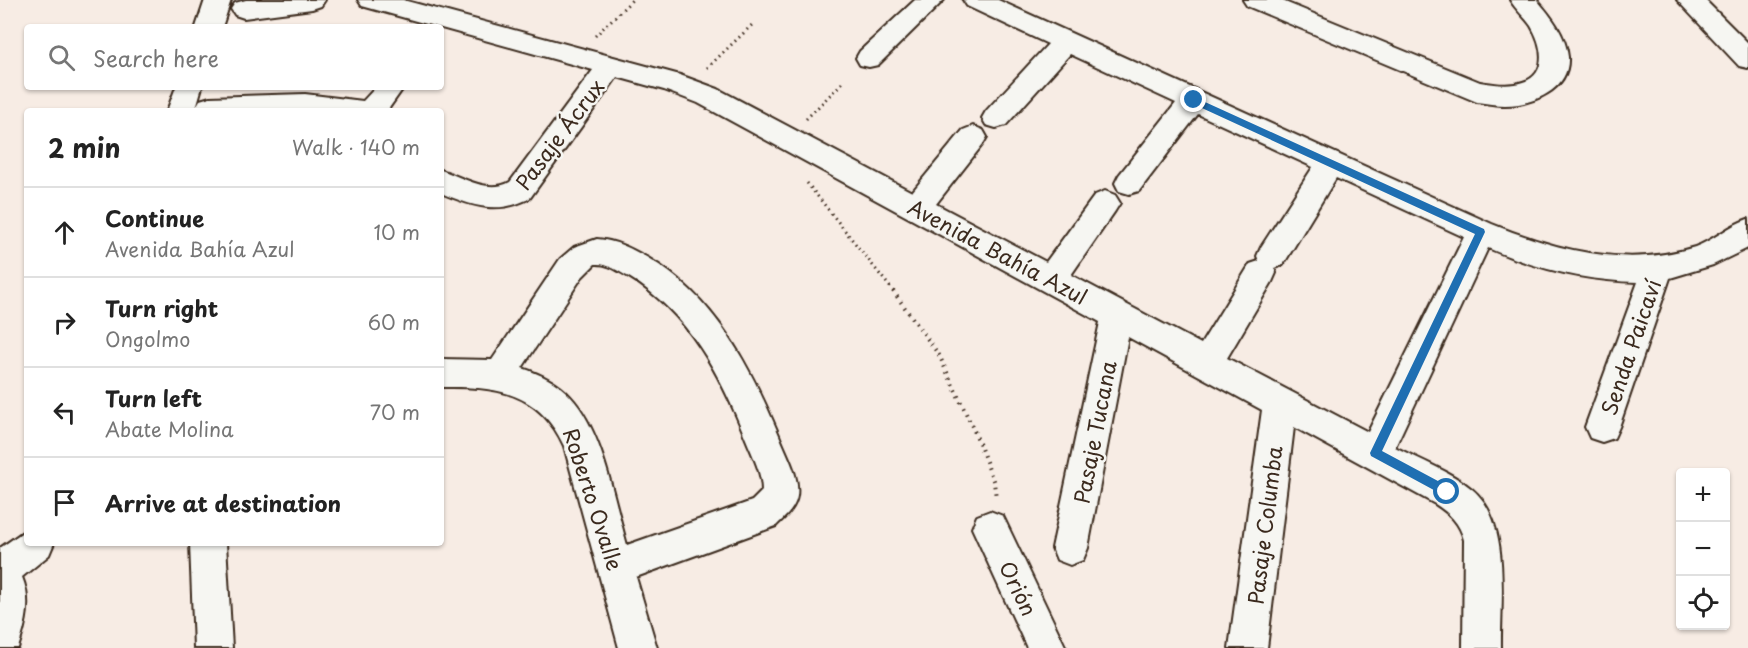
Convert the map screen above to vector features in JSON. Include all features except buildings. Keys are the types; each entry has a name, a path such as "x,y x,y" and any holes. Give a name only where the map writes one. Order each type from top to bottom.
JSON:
{"street":[{"path":"210,24 218,0"},
{"path":"244,9 312,0"},
{"name":"Avenida Bahía Azul","path":"371,0 441,24"},
{"path":"444,25 467,0"},
{"path":"869,58 931,0"},
{"path":"1256,0 1477,92 1510,96 1524,94 1543,85 1553,71 1555,62 1553,41 1546,27 1523,0"},
{"path":"1690,0 1748,60"},
{"path":"993,3 1066,41 1194,100 1481,232 1545,257 1606,269 1658,268 1706,255 1747,234"},
{"name":"Avenida Bahía Azul","path":"444,25 687,87 708,96 1462,501 1480,527 1482,540 1482,648"},
{"path":"996,118 1066,41"},
{"name":"Pasaje Ácrux","path":"444,182 488,198 506,198 520,190 610,67"},
{"path":"182,108 188,90"},
{"path":"374,108 388,90"},
{"path":"1129,183 1194,100"},
{"path":"210,107 305,104 338,108"},
{"path":"917,207 973,137"},
{"path":"1207,363 1331,163"},
{"path":"1051,279 1105,203"},
{"path":"1375,453 1481,232"},
{"path":"500,375 571,268 585,254 600,250 630,262 673,292 697,318 734,372 749,400 779,479 779,499 764,514 616,567"},
{"name":"Senda Paicaví","path":"1602,427 1658,268"},
{"name":"Pasaje Tucana","path":"1070,548 1117,315"},
{"name":"Roberto Ovalle","path":"444,372 500,375 520,381 538,389 554,401 575,429 638,648"},
{"name":"Pasaje Columba","path":"1248,648 1280,402"},
{"name":"Orión","path":"990,528 1047,648"},
{"path":"0,646 11,597 8,583 0,573 32,546"},
{"path":"208,546 213,648"}],"path":[{"path":"573,57 632,0"},
{"path":"687,87 752,25"},
{"path":"842,83 787,137 792,156 810,188 911,313 939,355 959,394 994,483 997,501 990,528"}],"route":[{"path":"1194,100 1481,232 1375,453 1447,492"}]}
